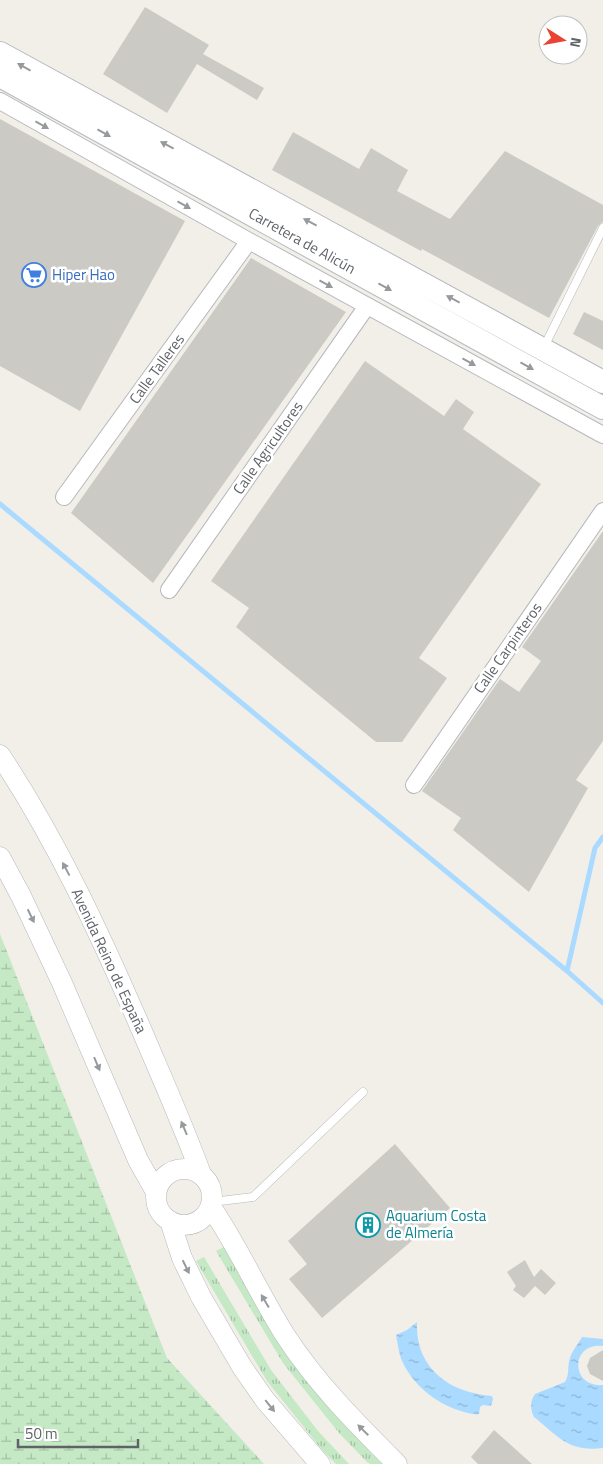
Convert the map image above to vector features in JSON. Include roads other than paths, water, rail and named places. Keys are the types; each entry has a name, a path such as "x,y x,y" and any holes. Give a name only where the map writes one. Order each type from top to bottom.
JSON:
{"main road":[{"name":"Carretera de Alicún","path":"0,53 603,382"},
{"name":"Carretera de Alicún","path":"0,76 603,408"}],"street":[{"path":"0,101 249,242 603,435"},
{"name":"Calle Talleres","path":"64,497 249,242"},
{"name":"Calle Agricultores","path":"169,590 367,306"},
{"name":"Calle Carpinteros","path":"414,786 603,511"},
{"name":"Avenida Reino de España","path":"0,755 46,831 101,940 188,1137 201,1174"},
{"path":"0,857 40,935 138,1160 156,1192"},
{"path":"174,1170 193,1170 201,1174 208,1181 212,1189 212,1205 207,1215 200,1222 191,1225 182,1226 170,1221 159,1211 156,1202 156,1192 160,1183 174,1170"},
{"path":"212,1205 270,1310 303,1360 352,1419 397,1464"},
{"path":"170,1221 182,1258 233,1352 265,1400 320,1464"}],"lane":[{"path":"543,348 603,228"},
{"path":"212,1205 253,1197 363,1092"}],"water":[{"path":"417,1322 418,1338 422,1353 429,1365 438,1375 462,1390 492,1396 491,1406 483,1405 480,1407 479,1414 464,1412 446,1405 429,1395 415,1381 402,1362 396,1335 407,1330"},
{"path":"582,1337 603,1339 603,1346 592,1347 584,1351 578,1365 584,1380 592,1384 603,1385 603,1448 581,1448 565,1442 534,1417 532,1411 531,1402 535,1394 565,1382 571,1355"}],"waterway":[{"path":"0,504 567,971 603,1003"},
{"path":"567,971 595,848 603,837"}],"place":[{"name":"Hiper Hao","path":"34,275"},
{"name":"Aquarium Costa de Almería","path":"368,1225"}]}
